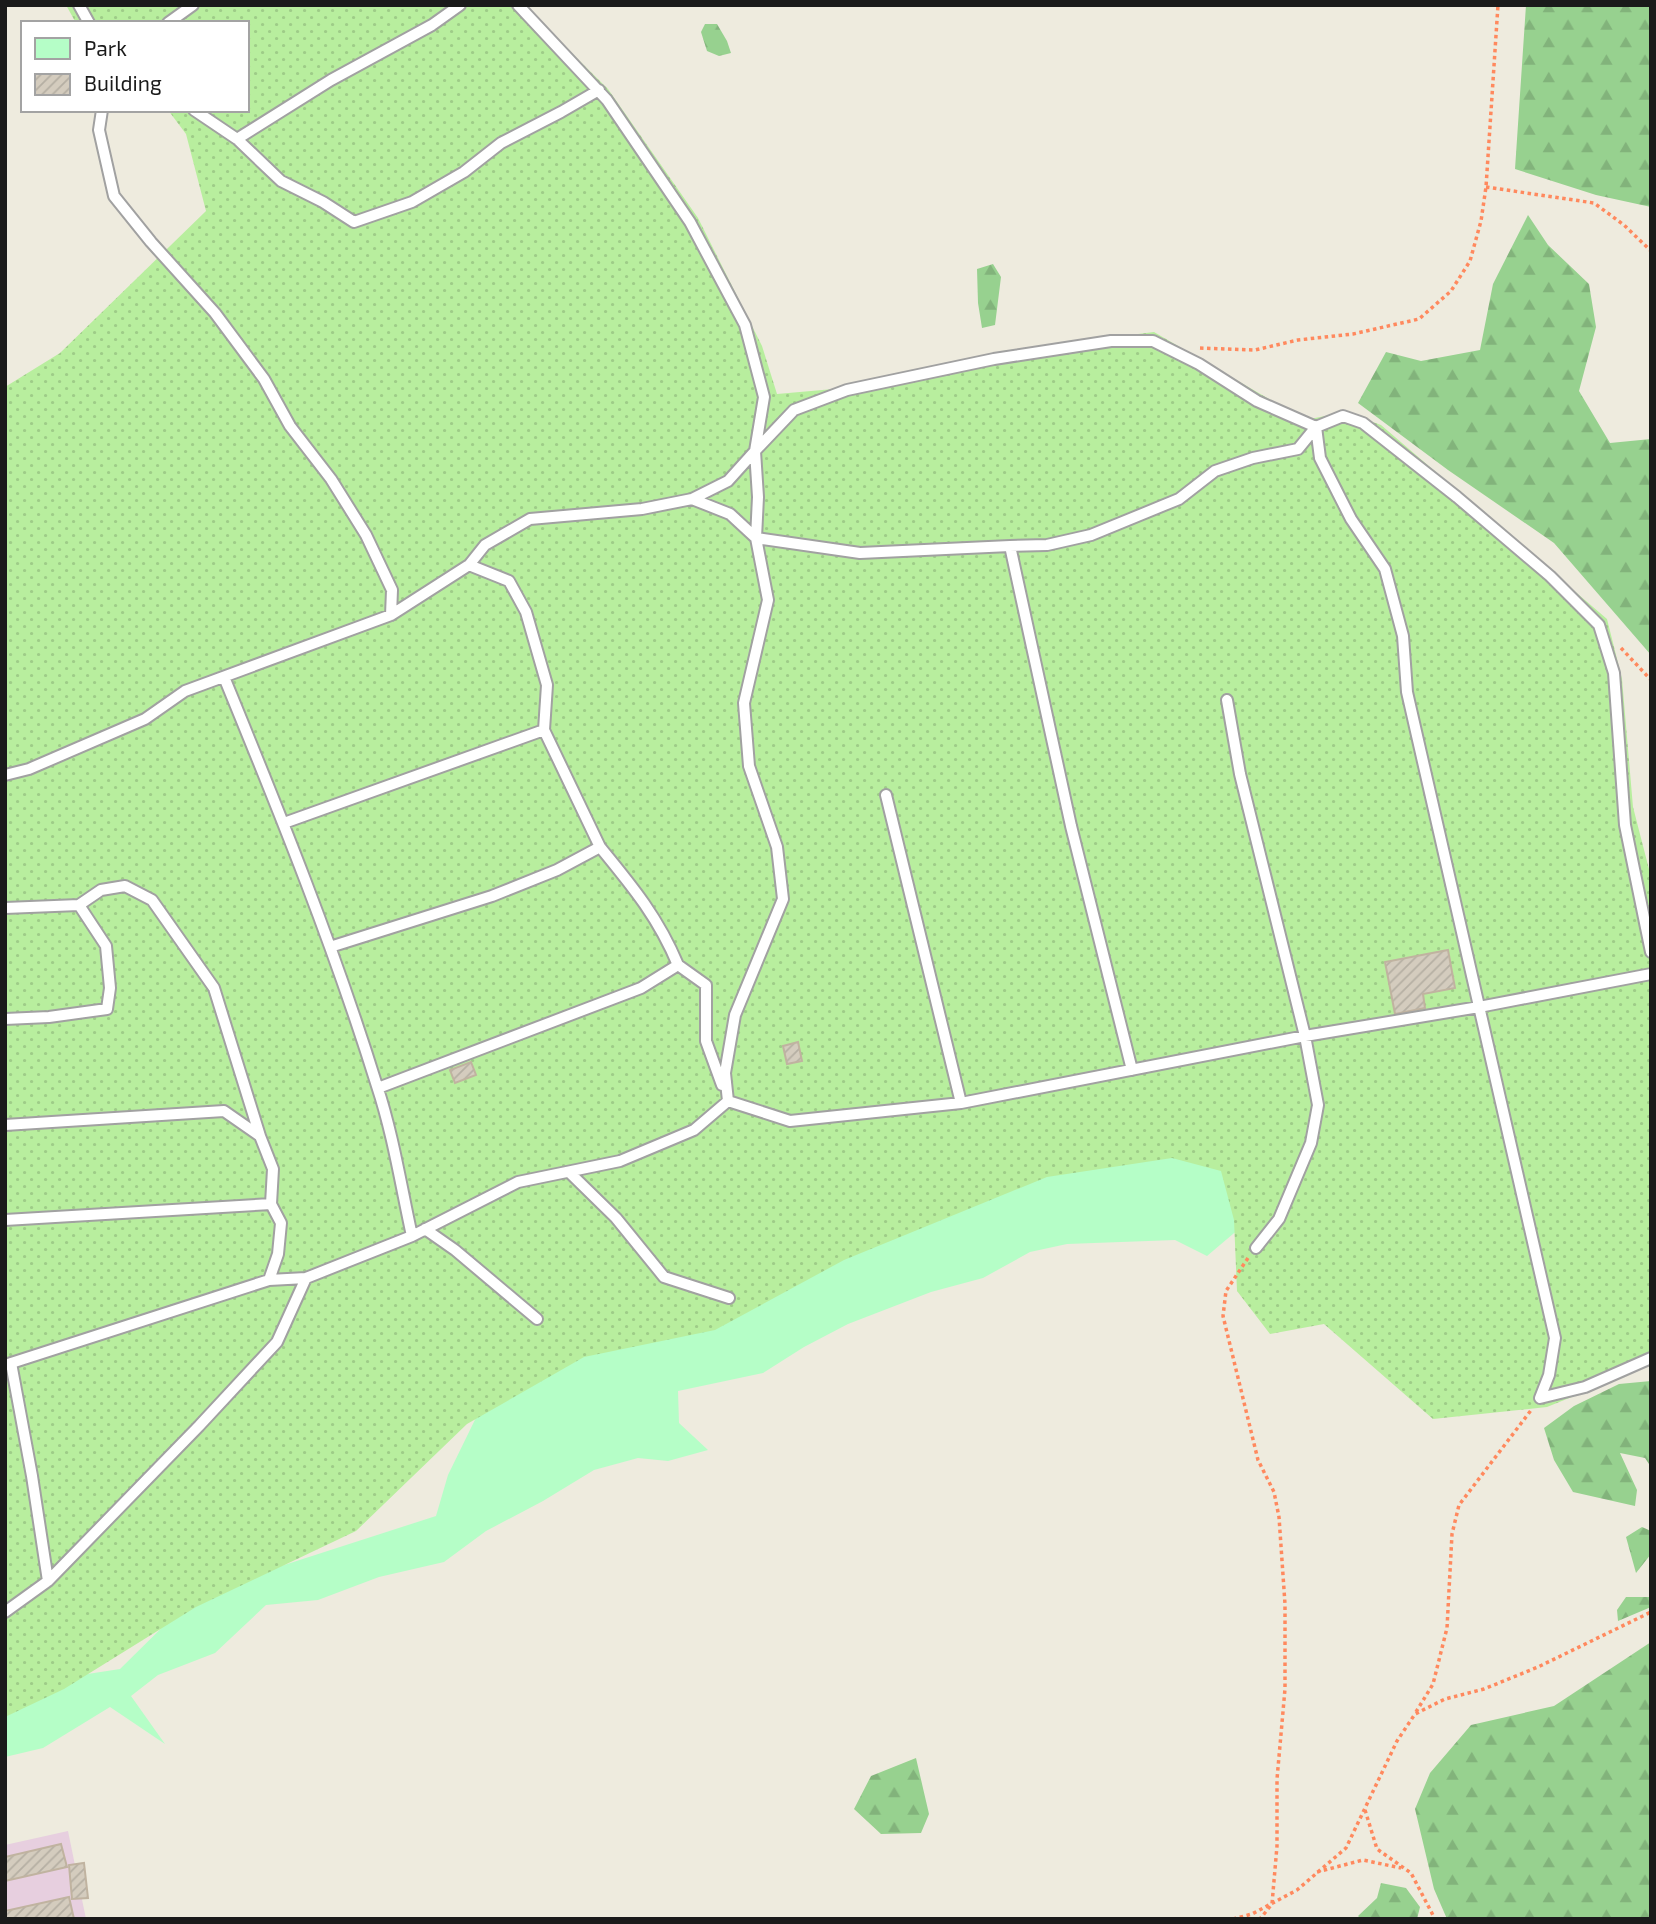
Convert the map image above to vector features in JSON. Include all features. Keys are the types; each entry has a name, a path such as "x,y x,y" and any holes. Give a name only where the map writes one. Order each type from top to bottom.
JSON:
{"lane":[{"path":"79,5 88,21"},
{"path":"171,21 193,5"},
{"path":"237,139 331,80 432,25 460,5"},
{"path":"518,5 598,90 690,222 745,325 764,397 755,451 758,497 756,538 768,600 744,703 749,766 777,847 783,899 735,1015 725,1073 728,1101"},
{"path":"197,112 237,139 281,181 323,202 354,222 412,202 464,172 501,143 598,90"},
{"path":"102,112 99,130 114,196 215,313 264,379 290,426 331,479 366,535 391,590 391,615"},
{"path":"5,761 8,774 29,769 145,719 185,691 391,615 469,565 485,545 530,519 642,509 692,499 728,481 794,410 847,390 994,359 1111,341 1153,341 1199,364 1257,401 1316,427"},
{"path":"692,499 730,514 756,538 860,553 1047,545 1091,535 1179,499 1215,471 1253,458 1298,449 1316,427 1343,416 1363,423 1540,567 1599,625 1614,673 1625,825 1651,952"},
{"path":"1316,427 1320,458 1351,519 1385,569 1403,636 1407,692 1555,1338 1549,1375 1540,1398"},
{"path":"1010,546 1071,826 1132,1070"},
{"path":"469,565 509,581 526,612 547,685 544,730 600,847 639,895 659,925 678,965 706,985 706,1041 728,1101"},
{"path":"224,677 284,822 378,1088 412,1236"},
{"path":"1227,700 1240,774 1305,1036 1318,1105 1311,1143 1279,1219 1256,1248"},
{"path":"284,822 544,730"},
{"path":"886,795 961,1103"},
{"path":"330,947 492,896 557,870 600,847"},
{"path":"5,908 79,905 101,891 125,886 152,900 214,988 260,1136 273,1169 271,1204 281,1223 278,1254 269,1280"},
{"path":"5,1019 107,1009 110,988 106,946 79,905"},
{"path":"378,1088 641,988 678,965"},
{"path":"728,1101 790,1121 961,1103 1305,1036 1479,1007 1651,974"},
{"path":"48,1581 32,1476 8,1364 269,1280 306,1278 412,1236 518,1182 620,1161 694,1130 728,1101"},
{"path":"5,1125 224,1111 260,1136"},
{"path":"569,1172 616,1218 664,1277 729,1298"},
{"path":"5,1220 271,1204"},
{"path":"425,1229 455,1250 537,1319"},
{"path":"5,1612 48,1581 277,1342 306,1278"},
{"path":"1540,1398 1585,1387 1651,1358"}],"path":[{"path":"1198,348 1255,350 1298,340 1353,334 1419,319 1451,291 1470,261 1481,221 1486,187 1498,5"},
{"path":"1486,187 1594,203 1624,225 1651,251"},
{"path":"1599,625 1651,680"},
{"path":"1256,1248 1226,1291 1223,1316 1258,1460 1274,1492 1279,1517 1285,1604 1285,1689 1277,1779 1277,1846 1272,1903 1260,1919"},
{"path":"1233,1919 1252,1914 1297,1890 1346,1847 1397,1741 1433,1684 1447,1629 1452,1534 1459,1505 1540,1398"},
{"path":"1415,1714 1445,1699 1484,1689 1538,1667 1651,1612"},
{"path":"1365,1810 1377,1849 1411,1873 1435,1919"},
{"path":"1316,1872 1363,1860 1406,1870"}],"shaded area":[{"path":"68,1831 86,1919 5,1919 5,1845"}],"green space":[{"path":"66,5 523,5 608,89 698,218 762,346 777,394 845,388 1003,351 1154,332 1305,420 1345,412 1381,425 1607,619 1622,679 1633,807 1651,877 1651,1365 1547,1407 1433,1419 1324,1324 1270,1334 1237,1291 1234,1220 1221,1171 1172,1158 1047,1177 844,1260 715,1330 584,1357 467,1424 356,1531 196,1607 64,1689 5,1717 5,387 60,353 206,211 186,134 170,112 248,112 248,21 75,21"},
{"path":"1526,5 1651,5 1651,207 1596,195 1515,169"},
{"path":"705,24 717,24 731,53 719,56 707,51 701,32"},
{"path":"1528,215 1548,245 1589,284 1596,327 1579,391 1610,443 1651,439 1651,655 1554,543 1448,470 1358,403 1386,352 1421,361 1480,350 1493,284"},
{"path":"993,264 1001,277 995,325 982,328 977,269"},
{"path":"1190,1140 1245,1182 1253,1217 1207,1256 1175,1240 1067,1244 1030,1252 983,1278 931,1292 848,1324 763,1373 678,1391 679,1423 708,1450 668,1461 638,1458 594,1470 486,1531 444,1562 379,1577 318,1600 266,1605 215,1653 158,1675 131,1696 165,1744 110,1707 43,1748 5,1757 5,1703 55,1679 120,1669 197,1593 436,1516 448,1475 490,1389 978,1189"},
{"path":"1651,1381 1651,1467 1645,1458 1620,1453 1637,1490 1635,1506 1573,1492 1554,1460 1544,1428 1574,1406 1619,1384"},
{"path":"1642,1527 1651,1531 1651,1554 1636,1573 1626,1537"},
{"path":"1626,1597 1651,1597 1651,1607 1618,1621 1617,1610"},
{"path":"1651,1642 1651,1919 1447,1919 1434,1889 1415,1809 1430,1773 1471,1725 1554,1706"},
{"path":"916,1758 929,1814 921,1833 881,1834 854,1809 871,1776"},
{"path":"1381,1883 1406,1888 1420,1907 1417,1919 1361,1919 1358,1916 1377,1898"}],"building":[{"path":"1448,950 1455,988 1423,994 1425,1008 1395,1014 1385,962"},
{"path":"798,1042 802,1061 787,1064 783,1046"},
{"path":"471,1062 476,1075 455,1083 450,1070"},
{"path":"61,1844 67,1867 5,1881 5,1857"},
{"path":"84,1863 88,1898 72,1899 69,1865"},
{"path":"69,1897 74,1919 5,1919 5,1911"}]}
